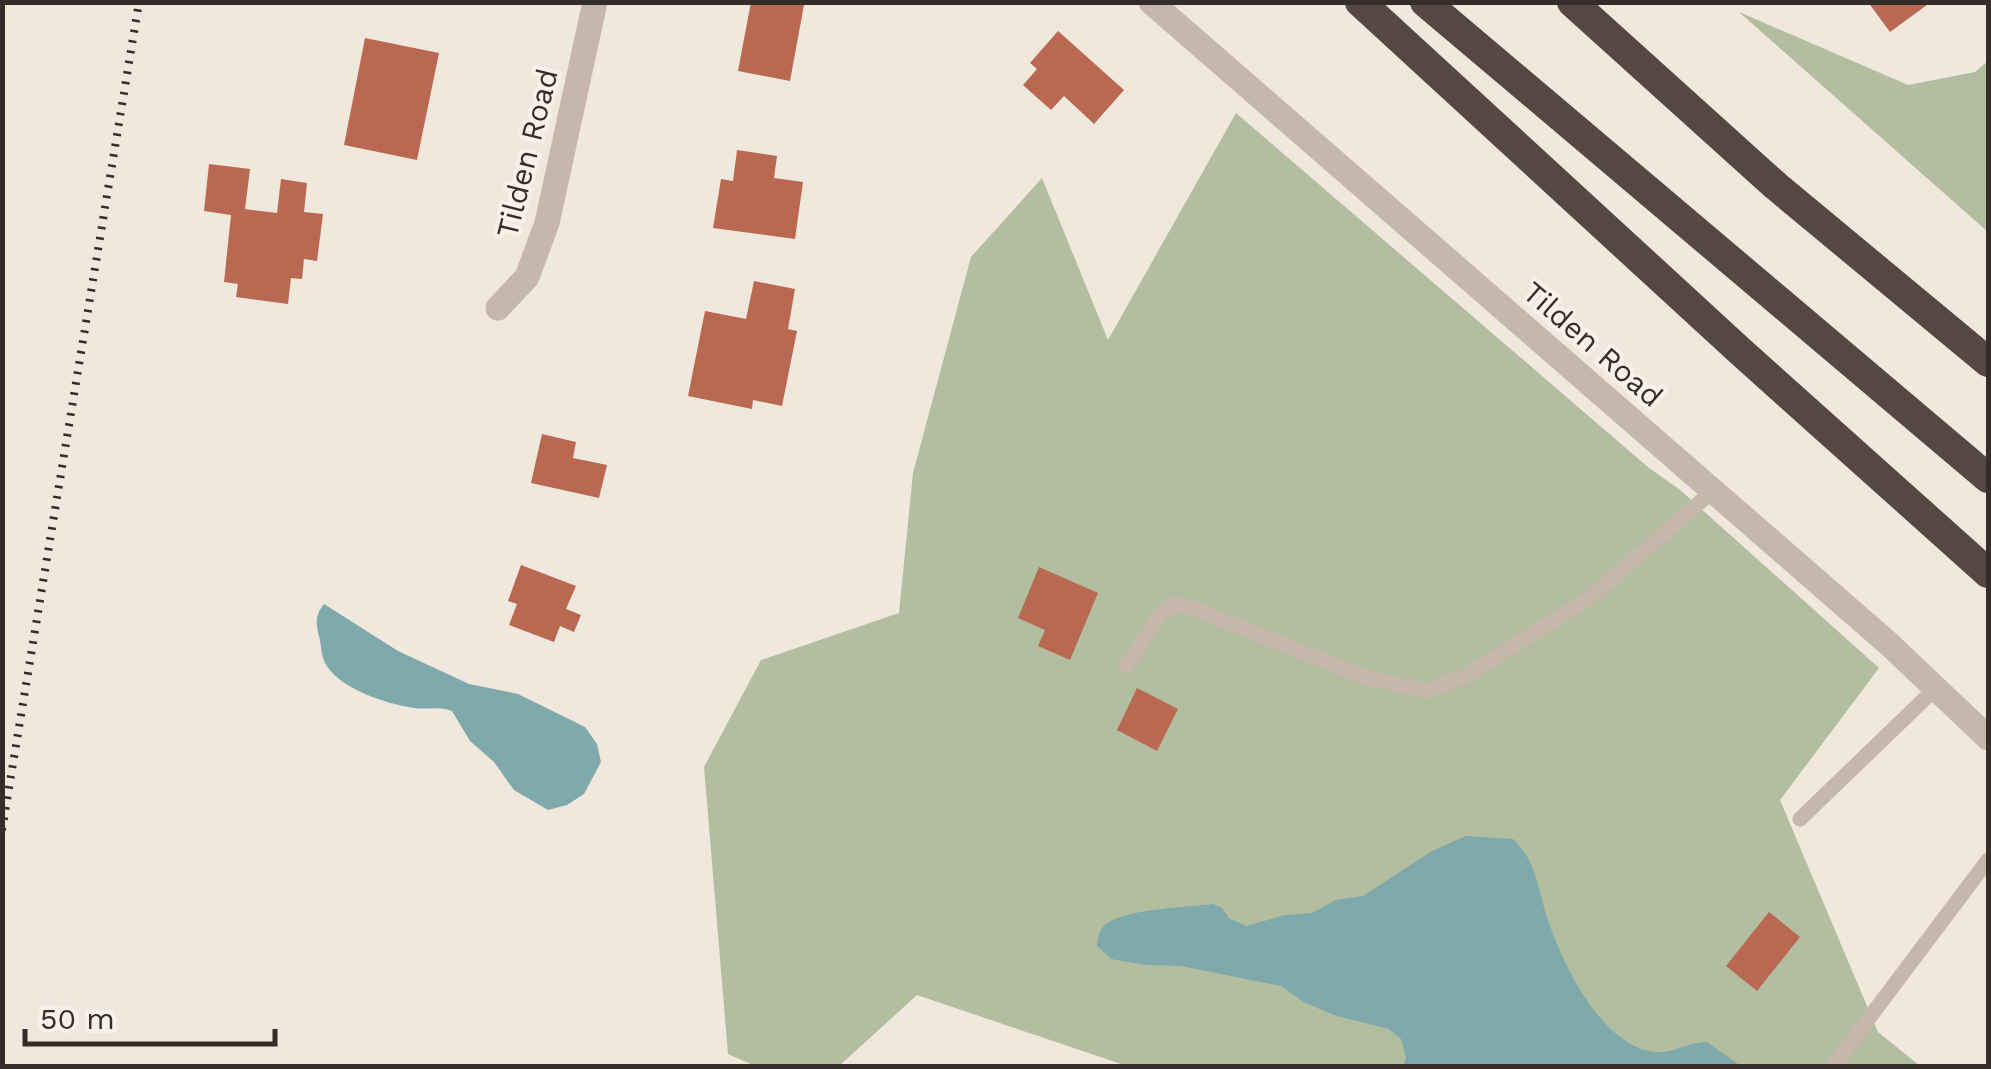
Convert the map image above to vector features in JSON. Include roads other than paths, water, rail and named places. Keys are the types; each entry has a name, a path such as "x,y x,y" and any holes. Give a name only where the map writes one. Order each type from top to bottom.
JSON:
{"highway":[{"path":"1360,2 1740,351 1988,572"},
{"path":"1426,2 1988,478"},
{"path":"1572,2 1776,186 1988,362"}],"street":[{"name":"Tilden Road","path":"498,308 526,277 547,222 594,2"},
{"name":"Tilden Road","path":"1151,2 1938,687 1988,738"}],"lane":[{"path":"1126,666 1160,613 1175,604 1368,678 1428,691 1466,675 1588,599 1713,491"},
{"path":"1800,819 1938,687"},
{"path":"1834,1066 1988,860"}],"water":[{"path":"324,604 398,651 469,684 518,694 585,727 597,744 601,762 584,794 567,805 548,810 514,790 494,762 470,741 452,711 391,703 341,680 322,655 317,621"},
{"path":"1466,836 1513,839 1521,848 1532,868 1564,961 1588,1001 1618,1035 1654,1052 1707,1042 1741,1066 1404,1066 1401,1039 1389,1029 1337,1016 1305,1003 1281,986 1181,966 1111,959 1097,946 1101,930 1113,920 1156,910 1213,904 1246,926 1285,915 1312,913 1336,900 1363,896 1432,851"}],"railway":[{"path":"2,830 139,2"}]}
